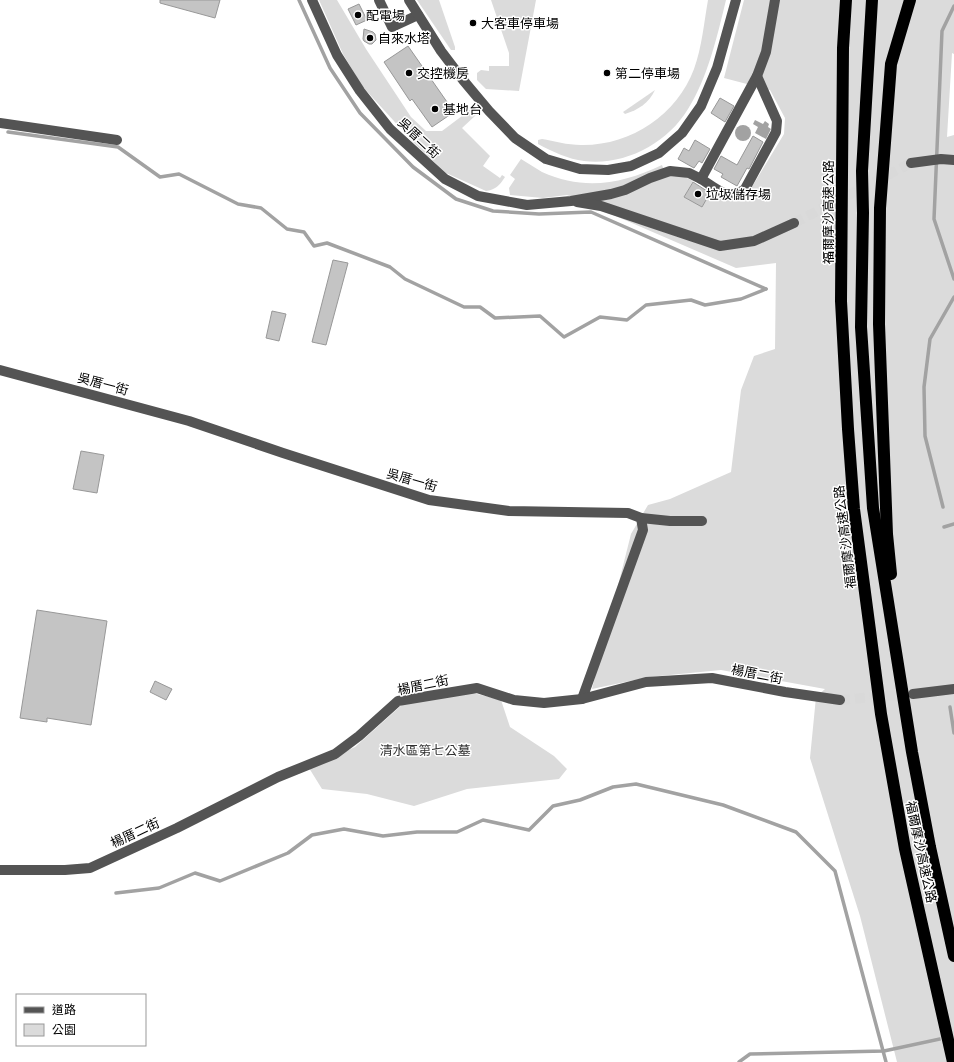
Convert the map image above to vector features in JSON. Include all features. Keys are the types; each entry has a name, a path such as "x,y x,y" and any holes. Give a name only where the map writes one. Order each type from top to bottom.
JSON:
{"highway":[{"name":"福爾摩沙高速公路","path":"846,0 843,48 841,301 854,510 881,714 905,849 953,1062"},
{"name":"福爾摩沙高速公路","path":"872,0 862,171 863,213 861,327 873,508 912,752 954,956"},
{"path":"910,0 892,64 880,208 879,324 887,534 912,752"}],"street":[{"name":"吳厝二街","path":"312,0 337,55 360,92 390,129 445,179 478,196 527,205 572,201"},
{"path":"380,0 392,27 418,15"},
{"path":"409,0 441,51 463,80 489,111 515,138 546,158 580,169 608,170 631,166 659,153 682,133 701,106 712,81 736,0"},
{"path":"701,179 757,76 766,52 775,0"},
{"path":"572,201 625,190 650,178 670,171 690,173 729,195 738,194 745,189 776,132 777,121 757,76"},
{"path":"0,123 117,140"},
{"path":"911,163 941,159 954,160"},
{"path":"572,201 601,206 720,246 754,241 794,223"},
{"name":"吳厝一街","path":"0,370 189,421 429,500 509,511 628,513 641,518 670,521 702,521"},
{"path":"582,699 643,530 641,518"},
{"name":"楊厝二街","path":"0,870 65,870 90,868 177,828 278,777 335,754 359,736 398,701 477,688 514,700 544,703 582,699 646,682 712,678 785,692 840,700"},
{"path":"913,694 954,689"}],"green space":[{"path":"319,0 337,0 366,49 411,117 426,131 442,131 470,110 476,115 462,128 490,156 483,166 500,178 502,175 505,177 499,185 492,190 486,191 446,173 414,143 362,86 343,54"},
{"path":"417,0 439,0 455,50 451,50"},
{"path":"491,0 536,0 519,91 486,89 477,80 477,73 481,70 489,71 489,66 509,66 509,53"},
{"path":"708,0 726,0 711,56 695,97 688,109 669,133 643,150 629,156 599,162 572,159 538,144 538,140 542,139 566,144 581,145 599,144 617,140 634,134 650,125 664,114 686,86 694,69 701,43"},
{"path":"744,0 954,0 954,54 952,53 947,137 954,135 954,1062 897,1062 860,916 810,758 816,697 825,689 721,670 649,677 592,689 631,534 648,505 670,499 731,472 741,390 754,356 775,349 776,263 736,268 567,195 543,198 510,195 509,188 515,179 510,175 521,159 542,172 558,178 573,182 588,183 618,181 647,172 662,165 666,176 683,176 693,181 684,197 702,207 711,192 728,199 740,199 750,190 784,134 785,118 770,90 724,78"},
{"path":"655,90 650,99 643,105 625,114 623,112"},
{"name":"清水區第七公墓","path":"473,693 501,700 510,727 554,756 567,769 559,779 467,789 414,806 367,794 322,789 309,768 355,747 404,703"}],"shaded area":[{"path":"755,120 763,124 765,121 769,124 768,127 771,129 766,139 755,133 758,127 753,124"},
{"path":"740,125 746,125 751,130 749,139 746,141 740,141 735,136 735,130"}],"building":[{"path":"160,0 220,0 215,18 160,3"},
{"name":"配電場","path":"359,4 367,20 356,25 348,9"},
{"name":"自來水塔","path":"364,29 375,34 376,40 372,44 364,41"},
{"path":"408,46 454,112 432,127 412,99 410,101 384,62"},
{"path":"720,98 734,106 725,122 711,113"},
{"path":"753,136 763,142 749,169 747,168 737,186 721,177 723,174 714,169 721,156 737,165"},
{"path":"695,140 710,149 702,163 699,161 694,168 678,159 684,148 689,151"},
{"name":"垃圾儲存場","path":"693,182 710,193 702,207 684,197"},
{"path":"333,260 348,263 326,345 312,342"},
{"path":"272,311 286,314 279,341 266,338"},
{"path":"81,451 104,455 97,493 73,489"},
{"path":"37,610 107,621 91,725 47,718 47,722 20,718"},
{"path":"155,681 172,689 166,700 150,692"}],"waterway":[{"path":"299,0 330,68 360,113 413,167 456,199 493,211 539,214 591,212 766,289"},
{"path":"954,6 942,31 934,219 954,279"},
{"path":"8,132 118,147 160,177 179,174 238,204 261,208 287,229 304,232 314,246 327,243 390,267 405,279 464,307 480,307 495,318 540,316 564,337 600,317 627,320 646,305 691,300 705,305 741,299 766,289"},
{"path":"943,507 925,436 924,387 930,339 954,297"},
{"path":"944,527 954,524"},
{"path":"950,707 954,733"},
{"path":"116,893 159,888 195,873 220,881 288,853 312,835 344,829 383,836 417,832 457,832 483,820 529,830 553,806 580,800 613,787 636,784 723,805 796,832 835,871 886,1062"},
{"path":"739,1062 750,1054 884,1051 954,1036"}],"tunnel":[{"path":"794,223 911,163"},
{"path":"840,700 909,694"}],"place":[{"name":"配電場","path":"358,15"},
{"name":"大客車停車場","path":"473,23"},
{"name":"自來水塔","path":"370,38"},
{"name":"交控機房","path":"409,73"},
{"name":"第二停車場","path":"607,73"},
{"name":"基地台","path":"435,109"},
{"name":"垃圾儲存場","path":"698,194"}]}
